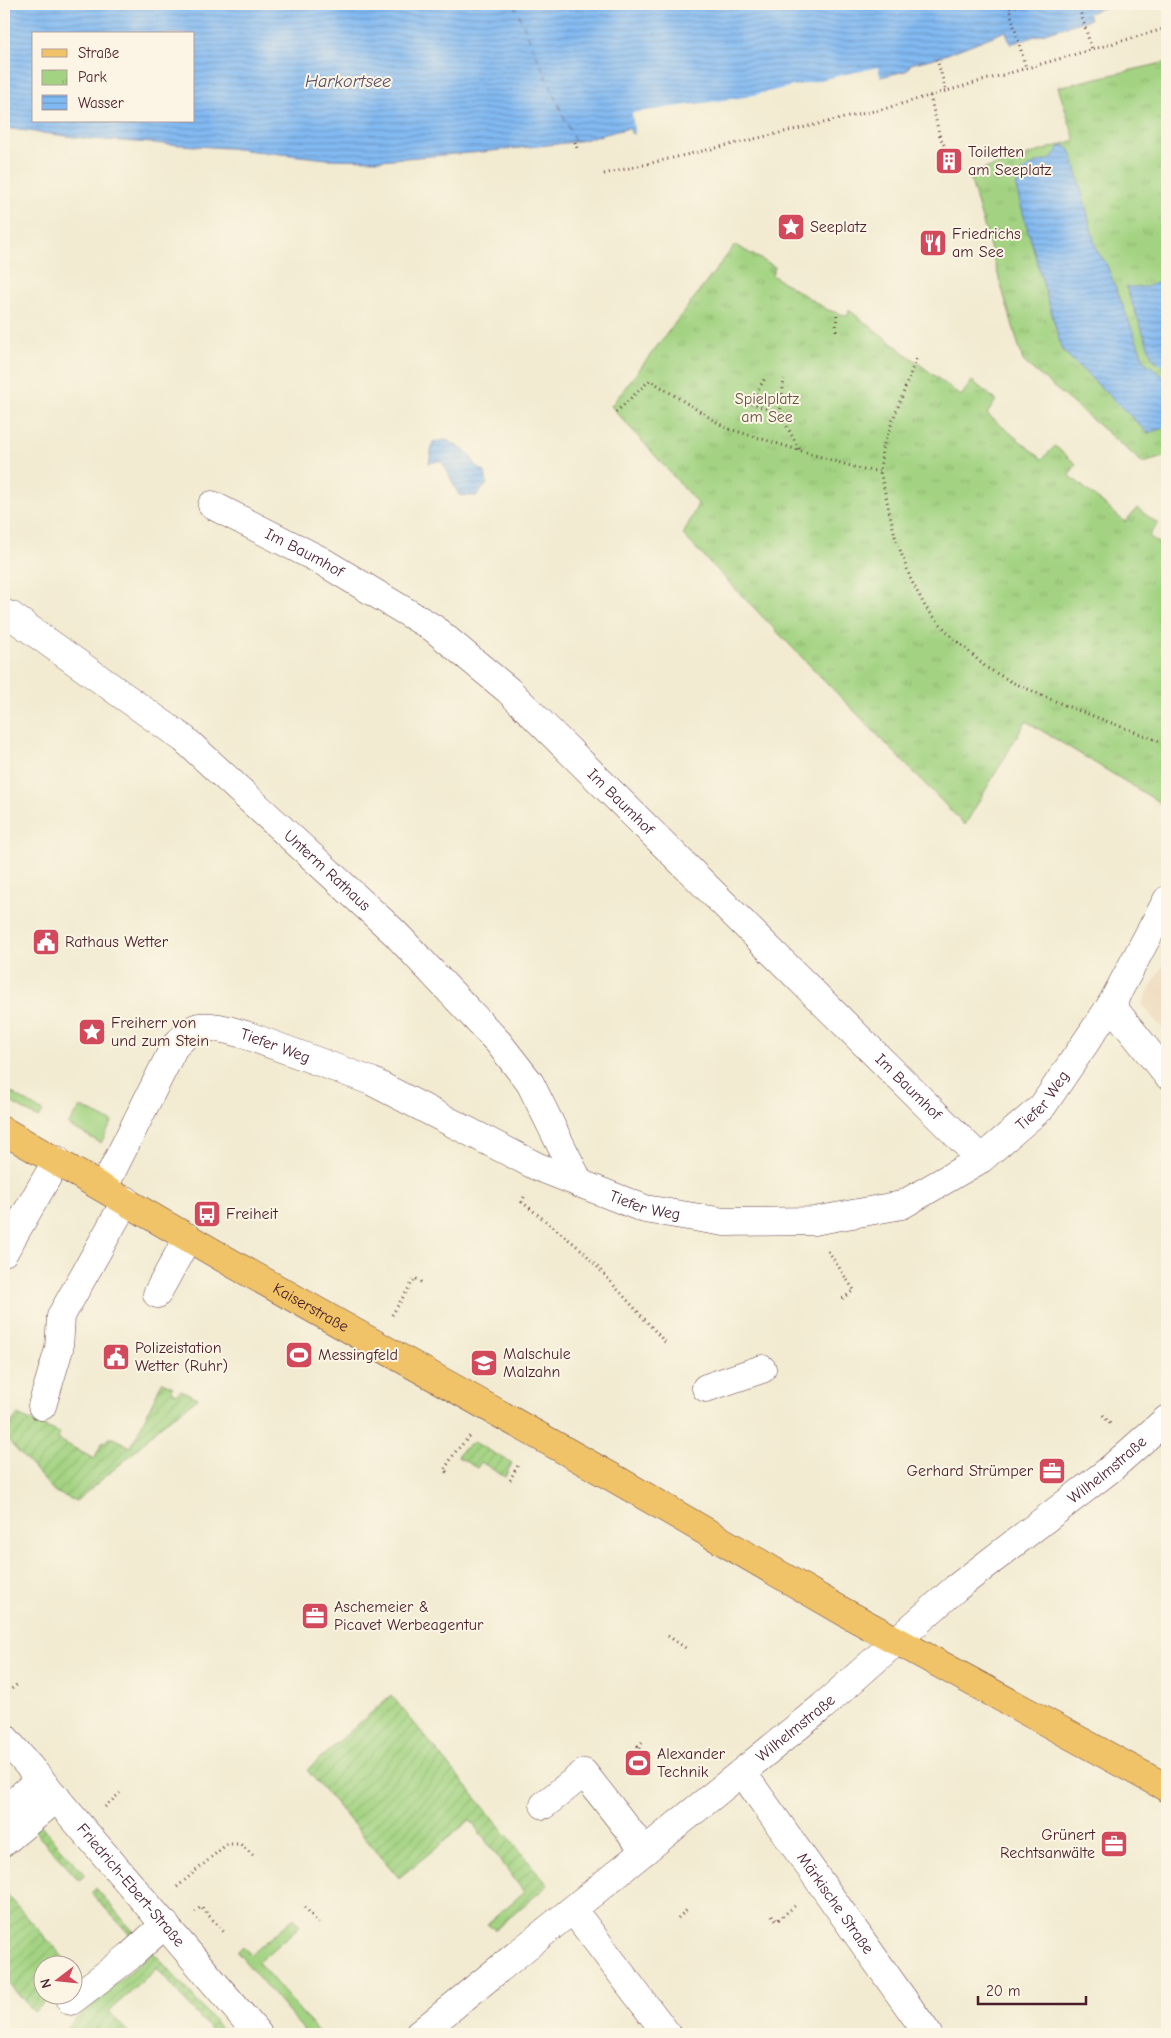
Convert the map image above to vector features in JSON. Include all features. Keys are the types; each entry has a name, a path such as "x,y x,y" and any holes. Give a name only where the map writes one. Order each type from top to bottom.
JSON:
{"main road":[{"name":"Kaiserstraße","path":"4,1131 57,1160 188,1238 619,1481 844,1612 898,1640"},
{"path":"898,1640 1167,1788"}],"street":[{"name":"Im Baumhof","path":"212,505 320,560 433,628 508,690 981,1159"},
{"name":"Unterm Rathaus","path":"10,615 184,739 395,933 498,1042 530,1083 580,1184"},
{"name":"Tiefer Weg","path":"42,1406 59,1349 61,1316 115,1194 174,1047 185,1036 200,1027 228,1030 246,1035 371,1081 536,1166 645,1208 724,1222 814,1221 902,1205 981,1159 1042,1106 1111,1004 1167,900"},
{"path":"1111,1004 1167,1074"},
{"path":"4,1252 57,1160"},
{"path":"157,1294 188,1238"},
{"path":"706,1388 762,1369"},
{"name":"Wilhelmstraße","path":"419,2034 822,1707 956,1588 1108,1471 1167,1419"},
{"name":"Friedrich-Ebert-Straße","path":"4,1737 258,2034"},
{"name":"Märkische Straße","path":"742,1772 928,2034"},
{"path":"544,1805 584,1773 645,1851"},
{"path":"4,1811 48,1789"},
{"path":"4,1842 48,1789"},
{"path":"573,1910 667,2034"},
{"path":"82,1993 130,1956 158,1917"}],"path":[{"path":"1025,4 1010,8 1026,68"},
{"path":"1078,4 1092,50"},
{"path":"604,174 887,108 1167,28"},
{"path":"937,59 946,91"},
{"path":"930,96 940,137 948,153"},
{"path":"574,142 577,148"},
{"path":"836,331 837,312"},
{"path":"916,360 882,449 880,471 895,536 911,580 926,608 950,634 987,668 1014,683 1074,709 1167,744"},
{"path":"765,378 751,402 780,414"},
{"path":"784,379 780,414 800,450"},
{"path":"616,412 650,380 726,428 864,470 880,471"},
{"path":"525,1193 522,1202 583,1251 665,1342"},
{"path":"831,1256 854,1290 841,1300"},
{"path":"375,1342 415,1278 422,1283"},
{"path":"447,1472 444,1470 456,1452 470,1437"},
{"path":"510,1480 518,1465"},
{"path":"668,1636 687,1649"},
{"path":"4,1695 19,1683"},
{"path":"633,1763 641,1747 638,1746 642,1742"},
{"path":"158,1917 227,1844 240,1844 255,1857"},
{"path":"201,1906 225,1933"},
{"path":"306,1907 319,1924"},
{"path":"678,1918 689,1908"}],"shaded area":[{"path":"1167,957 1167,1034 1142,1004"}],"green space":[{"path":"1167,62 1167,456 1143,463 1023,361 969,174 1075,140 1058,87"},
{"name":"Spielplatz am See","path":"735,245 775,267 772,275 828,310 848,316 849,310 961,396 972,381 996,400 987,414 1042,459 1055,446 1076,464 1069,475 1125,522 1137,508 1158,524 1149,536 1167,550 1167,807 1026,721 965,825 683,535 698,504 611,406"},
{"path":"4,1088 43,1112 38,1118 4,1098"},
{"path":"80,1108 84,1108 112,1122 101,1143 68,1125"},
{"path":"162,1382 173,1387 172,1390 176,1394 181,1390 198,1398 160,1426 131,1455 76,1501 55,1492 4,1436 4,1433 17,1415 60,1433 58,1439 94,1459 103,1441 106,1442 108,1438 113,1438 131,1447"},
{"path":"474,1442 512,1463 505,1477 481,1462 477,1468 458,1457 461,1451"},
{"path":"391,1695 548,1885 495,1930 487,1924 524,1892 470,1820 399,1878 307,1770"},
{"path":"38,1822 85,1875 79,1880 32,1829"},
{"path":"96,1888 137,1936 120,1951 118,1948 131,1936 91,1893"},
{"path":"4,1891 62,1956 32,1956 32,2006 41,2006 34,2012 4,1979"},
{"path":"294,1918 300,1926 258,1962 320,2034 307,2034 237,1952 243,1946 251,1955"},
{"path":"153,1952 226,2034 214,2034 157,1968 109,2011 129,2034 65,2034 62,2031"}],"water":[{"name":"Harkortsee","path":"4,4 1117,4 1088,13 1090,19 1010,44 1006,31 942,56 911,64 906,71 632,134 629,128 575,142 379,160 327,159 227,148 90,139 4,128"},
{"path":"1062,144 1070,150 1073,157 1097,251 1106,263 1145,362 1167,379 1167,427 1148,433 1062,350 1016,188 1020,173 1036,163 1051,159"},
{"path":"1167,279 1167,369 1153,359 1126,287 1146,287"},
{"path":"447,440 468,453 477,467 485,472 487,484 476,496 459,495 443,463 439,461 429,463 433,442"}],"pier":[{"path":"878,67 881,80 635,136 632,113 745,97"}],"ferry route":[{"path":"514,4 575,142"}],"place":[{"name":"Toiletten am Seeplatz","path":"949,161"},
{"name":"Seeplatz","path":"791,227"},
{"name":"Friedrichs am See","path":"933,243"},
{"name":"Rathaus Wetter","path":"46,942"},
{"name":"Freiherr von und zum Stein","path":"92,1032"},
{"name":"Freiheit","path":"207,1214"},
{"name":"Messingfeld","path":"299,1355"},
{"name":"Polizeistation Wetter (Ruhr)","path":"116,1357"},
{"name":"Malschule Malzahn","path":"484,1363"},
{"name":"Gerhard Strümper","path":"1052,1471"},
{"name":"Aschemeier & Picavet Werbeagentur","path":"315,1616"},
{"name":"Alexander Technik","path":"638,1763"},
{"name":"Grünert Rechtsanwälte","path":"1114,1844"}]}
